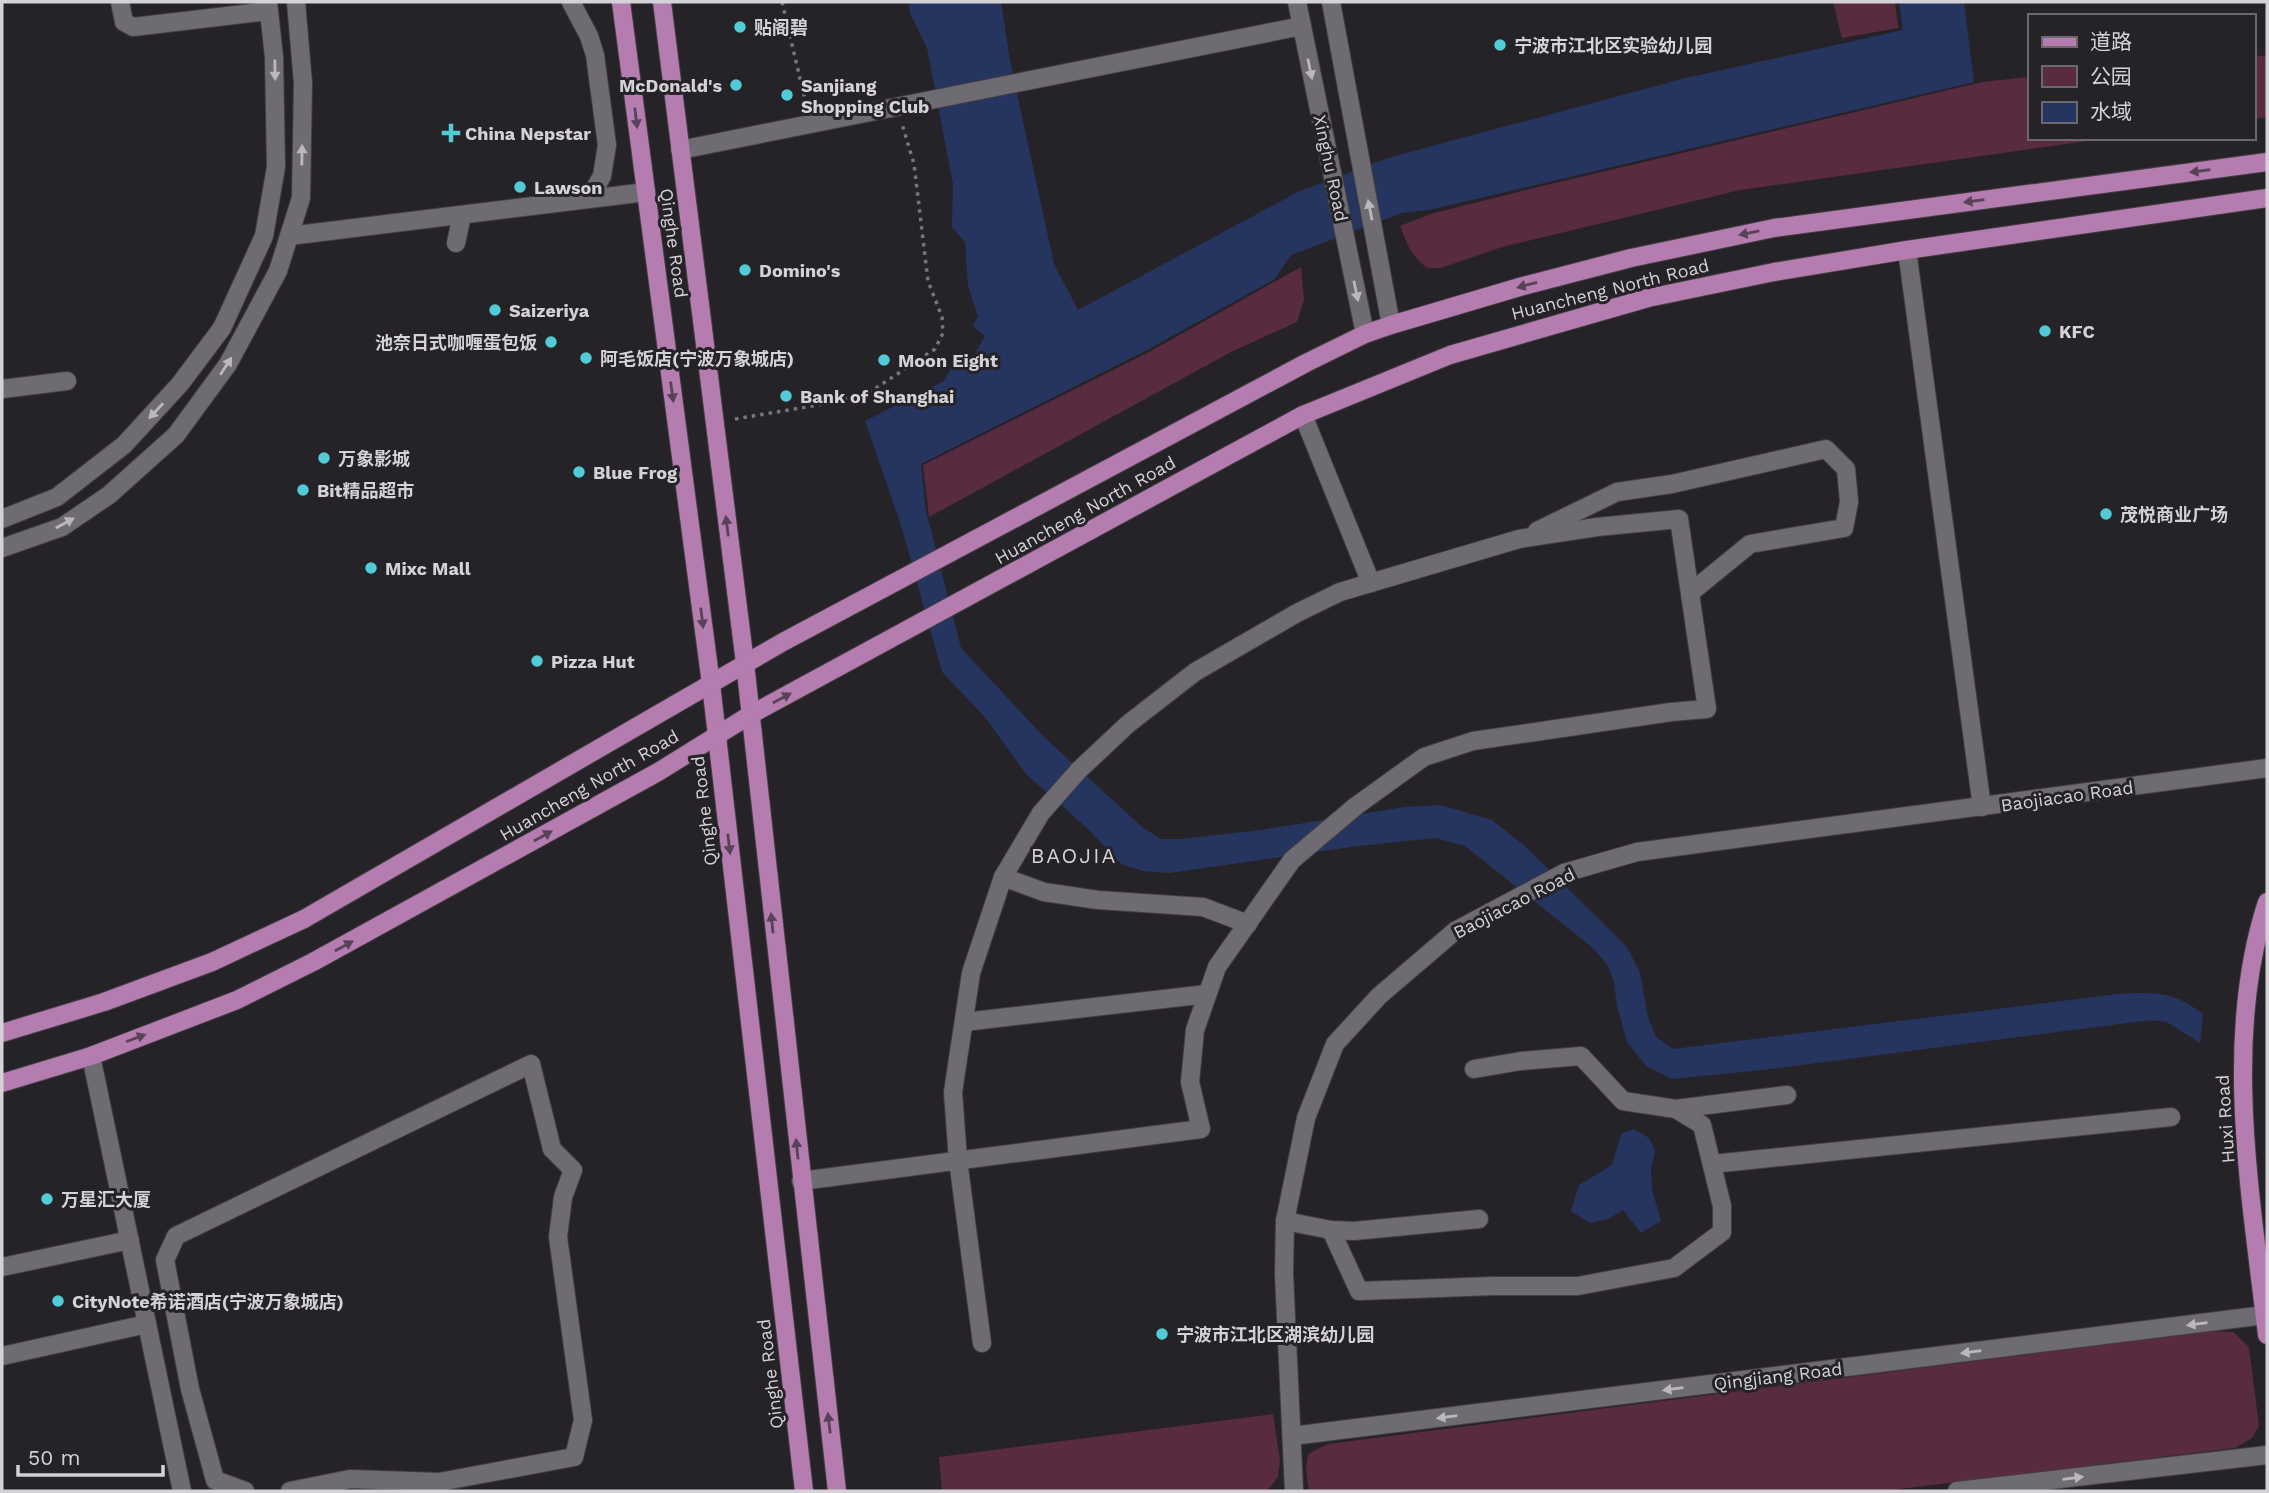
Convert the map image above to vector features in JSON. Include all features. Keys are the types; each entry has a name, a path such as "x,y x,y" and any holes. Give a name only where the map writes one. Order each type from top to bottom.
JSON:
{"main road":[{"name":"Qinghe Road","path":"621,2 711,684 804,1491"},
{"name":"Qinghe Road","path":"662,2 745,663 836,1491"},
{"name":"Huancheng North Road","path":"2,1033 104,1002 212,962 304,919 745,663 890,583 1306,362 1365,334 1523,286 1631,258 1774,228 2267,162"},
{"name":"Huancheng North Road","path":"2,1083 91,1056 237,1000 313,962 646,778 750,715 1303,415 1450,355 1635,301 1774,272 2267,198"},
{"name":"Huxi Road","path":"2267,902 2258,929 2245,1011 2242,1085 2267,1335"}],"street":[{"path":"2,519 57,497 124,445 180,384 222,328 264,236 276,167 275,57 268,6 133,27 124,22 120,2"},
{"path":"2,548 62,527 109,495 176,435 228,364 278,271 301,198 303,83 296,2"},
{"path":"571,2 589,36 595,55 607,145 601,176 589,199"},
{"name":"Xinghu Road","path":"1297,2 1365,334"},
{"name":"Xinghu Road","path":"1331,2 1391,325"},
{"path":"680,150 1302,26"},
{"path":"289,236 646,192"},
{"path":"456,243 462,215"},
{"path":"1907,250 1982,807"},
{"path":"2,388 66,381"},
{"path":"1303,415 1371,583"},
{"path":"1519,539 1617,492 1672,484 1826,449 1846,469 1849,502 1844,528 1750,544 1690,593"},
{"path":"801,1181 958,1160 1201,1129 1190,1082 1195,1030 1217,967 1292,860 1356,806 1424,757 1473,741 1707,709 1679,519 1597,527 1519,539 1340,592 1297,613 1195,672 1128,724 1079,770 1041,813 1003,877 971,973 953,1092 958,1160 982,1343"},
{"name":"Baojiacao Road","path":"1294,1491 1284,1274 1285,1221 1306,1118 1335,1044 1379,996 1455,931 1564,873 1637,852 2267,768"},
{"path":"1003,877 1044,892 1098,900 1203,907 1248,924"},
{"path":"964,1022 1208,994"},
{"path":"91,1056 182,1491"},
{"path":"1474,1069 1521,1060 1581,1056 1623,1101 1676,1109 1787,1096"},
{"path":"245,1491 215,1480 190,1390 165,1260 176,1236 531,1064 552,1149 573,1170 564,1197 558,1237 583,1420 574,1457 439,1487 350,1479 290,1491"},
{"path":"1331,1230 1359,1291 1578,1286 1674,1268 1722,1232 1722,1206 1702,1125 1676,1109"},
{"path":"1712,1164 2171,1117"},
{"path":"1285,1221 1331,1230 1354,1231 1479,1219"},
{"path":"2,1267 130,1240"},
{"name":"Qingjiang Road","path":"1292,1436 2265,1315"},
{"path":"2,1356 147,1324"},
{"path":"1957,1491 2267,1455"}],"path":[{"path":"782,2 807,110"},
{"path":"735,419 836,402 873,390 935,349 943,332 942,317 928,281 914,164 902,124"}],"green space":[{"path":"1833,2 1895,2 1898,28 1842,38"},
{"path":"2267,55 2267,117 2255,119 2255,57"},
{"path":"2028,77 2028,140 2095,140 1740,190 1502,247 1441,268 1427,268 1420,262 1410,250 1400,226 1431,214 1530,189 1982,82"},
{"path":"1301,267 1304,300 1297,322 1231,352 929,517 923,465 1151,351"},
{"path":"2209,1331 2233,1332 2249,1347 2259,1426 2252,1438 2235,1448 1883,1491 1309,1491 1306,1470 1308,1454 1328,1444"},
{"path":"1273,1414 1280,1461 1278,1477 1268,1490 942,1491 939,1457"}],"water":[{"path":"909,2 1001,2 1010,61 1054,264 1078,310 1298,192 1391,157 1686,78 1903,30 1899,2 1964,2 1974,82 1429,210 1402,213 1291,255 1275,279 1149,349 921,464 926,511 961,648 1044,737 1142,827 1161,839 1261,830 1405,807 1440,805 1492,820 1525,846 1627,947 1640,973 1648,1017 1656,1037 1673,1049 2142,993 2172,997 2203,1014 2200,1043 2167,1022 2151,1020 1763,1070 1672,1079 1646,1066 1627,1042 1617,1006 1614,982 1607,964 1593,948 1465,846 1436,838 1358,846 1169,873 1143,871 1121,864 1088,829 1026,774 984,716 942,672 901,525 865,421 944,381 951,368 967,367 985,336 973,326 978,316 968,286 965,242 952,227 953,184 927,48 910,13"},
{"path":"1634,1129 1649,1138 1655,1150 1651,1170 1652,1190 1661,1221 1641,1233 1623,1210 1608,1219 1590,1223 1571,1211 1579,1185 1612,1165 1621,1134"}],"place":[{"name":"贴阁碧","path":"740,27"},
{"name":"宁波市江北区实验幼儿园","path":"1500,45"},
{"name":"McDonald's","path":"736,85"},
{"name":"Sanjiang Shopping Club","path":"787,95"},
{"name":"China Nepstar","path":"451,133"},
{"name":"Lawson","path":"520,187"},
{"name":"Domino's","path":"745,270"},
{"name":"Saizeriya","path":"495,310"},
{"name":"KFC","path":"2045,331"},
{"name":"池奈日式咖喱蛋包饭","path":"551,342"},
{"name":"阿毛饭店(宁波万象城店)","path":"586,358"},
{"name":"Moon Eight","path":"884,360"},
{"name":"Bank of Shanghai","path":"786,396"},
{"name":"万象影城","path":"324,458"},
{"name":"Blue Frog","path":"579,472"},
{"name":"Bit精品超市","path":"303,490"},
{"name":"茂悦商业广场","path":"2106,514"},
{"name":"Mixc Mall","path":"371,568"},
{"name":"Pizza Hut","path":"537,661"},
{"name":"万星汇大厦","path":"47,1199"},
{"name":"CityNote希诺酒店(宁波万象城店)","path":"58,1301"},
{"name":"宁波市江北区湖滨幼儿园","path":"1162,1334"}],"district":[{"name":"BAOJIA","path":"1074,855"}]}
